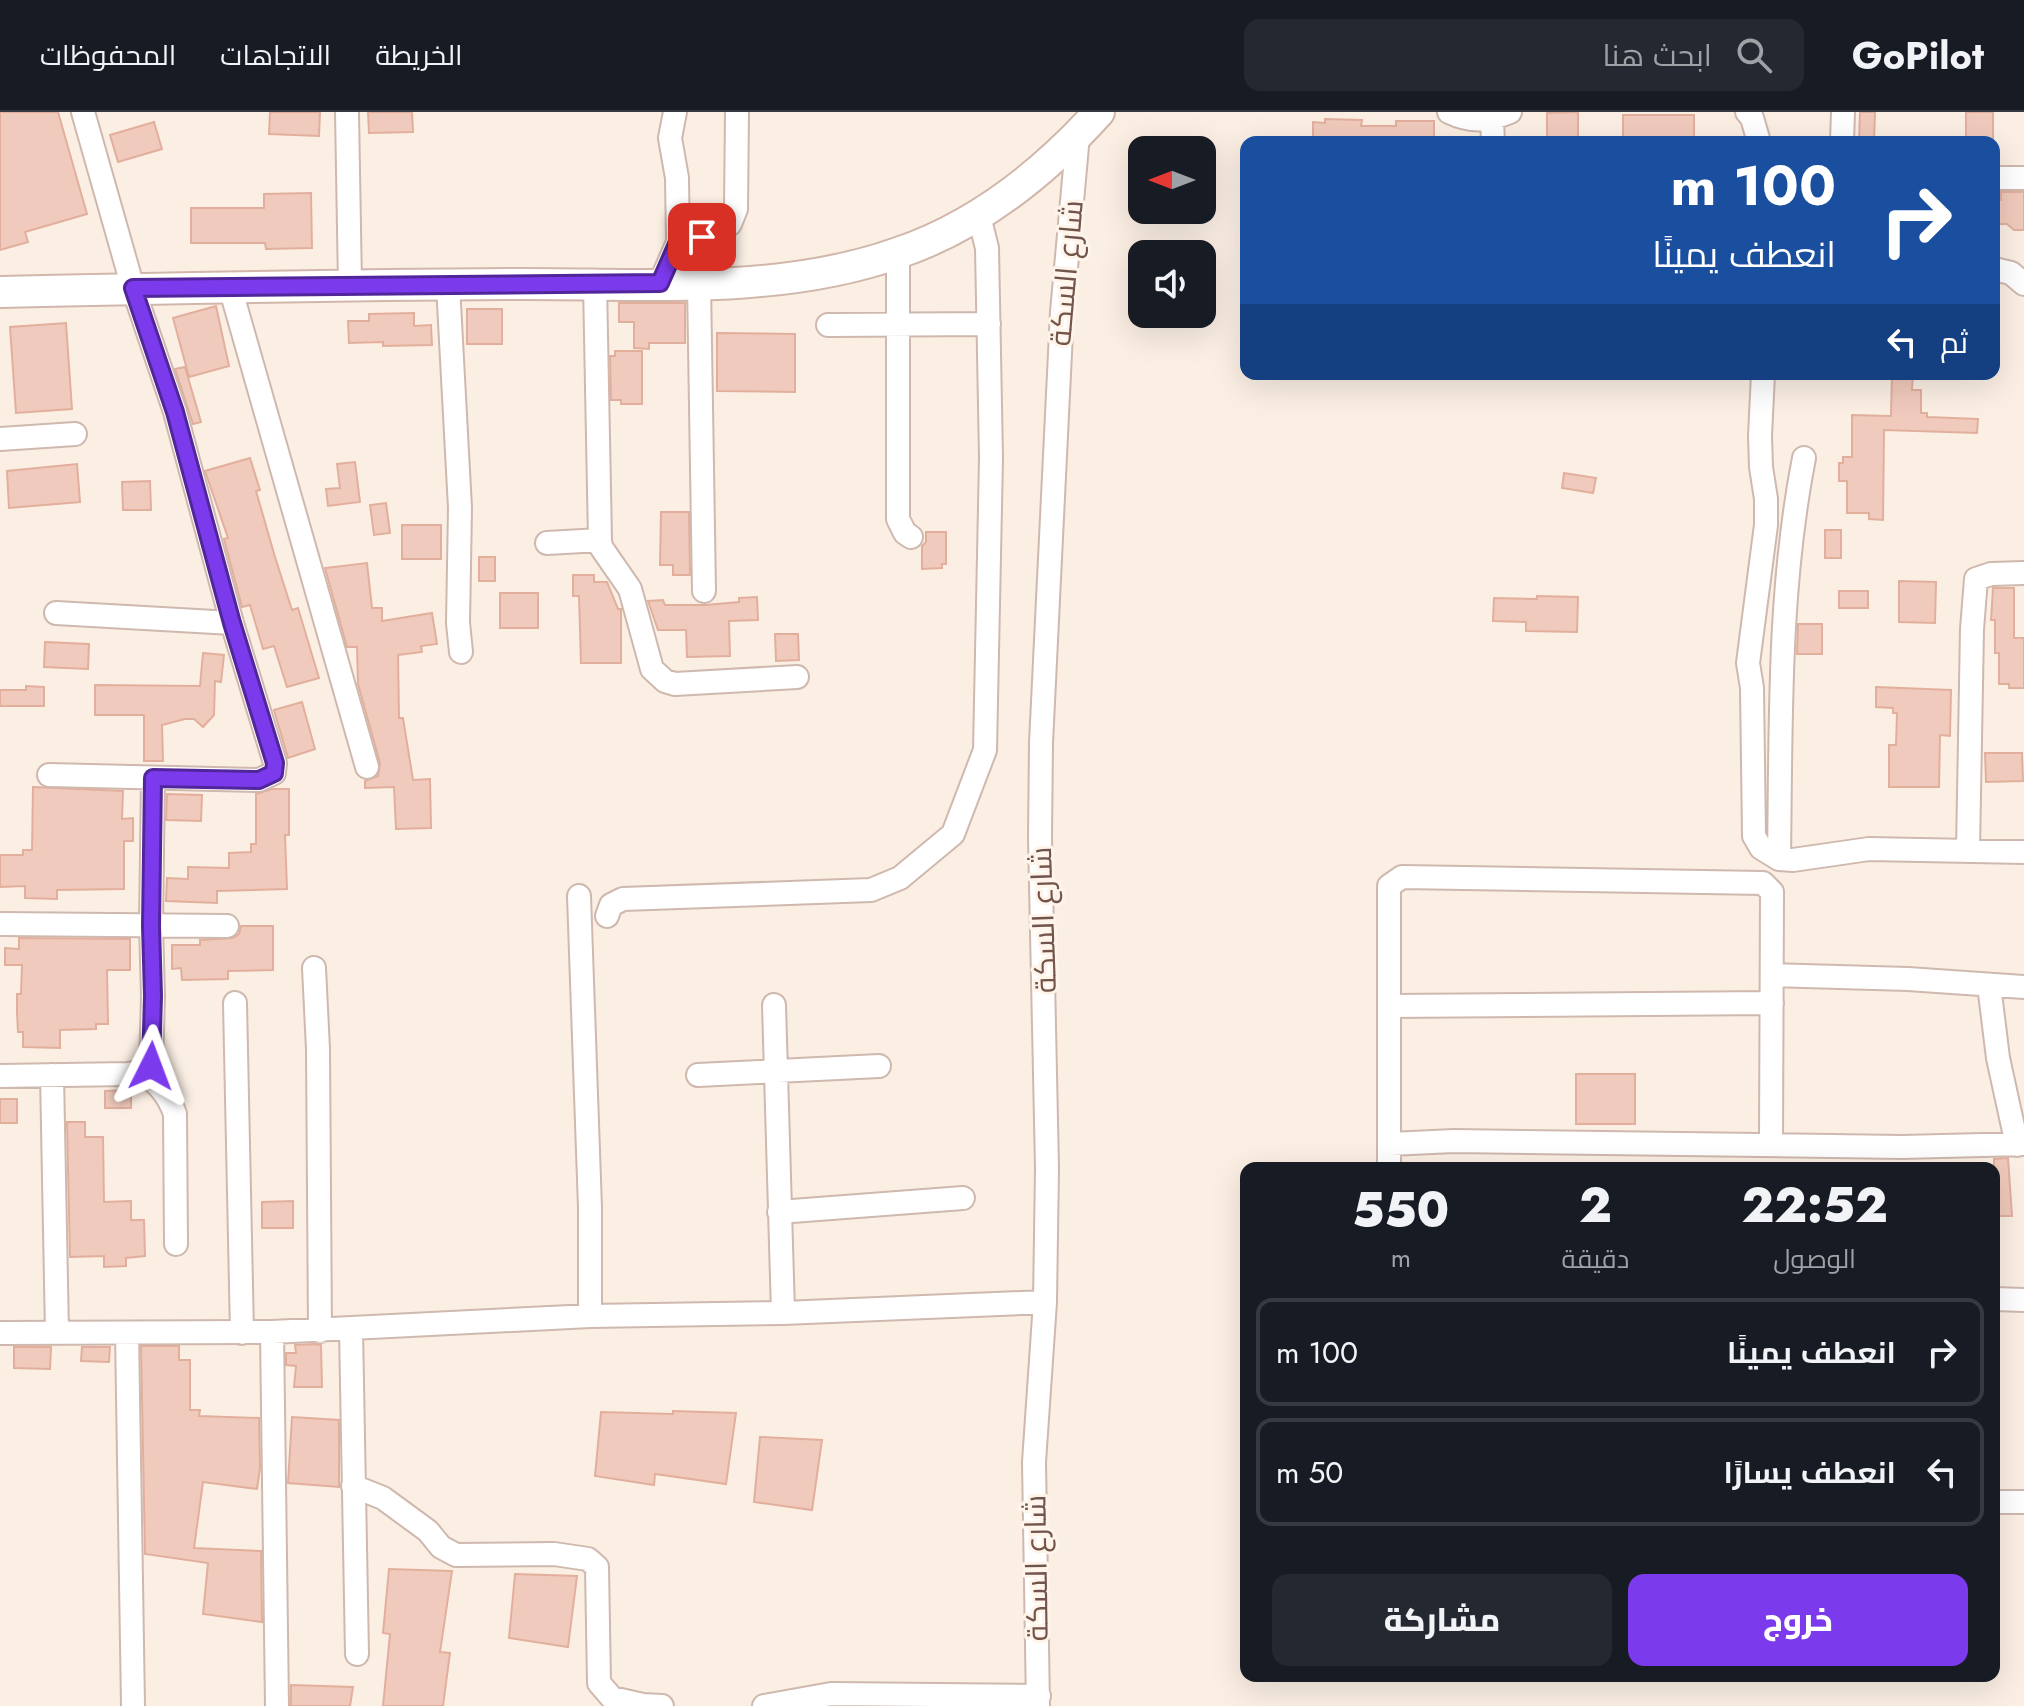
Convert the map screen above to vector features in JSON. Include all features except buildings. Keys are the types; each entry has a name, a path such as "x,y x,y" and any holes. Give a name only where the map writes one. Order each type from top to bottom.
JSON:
{"main road":[{"path":"0,292 699,283 817,274 926,243 979,216 1026,182 1078,123 1099,112"}],"street":[{"path":"49,775 259,780 274,773 275,763 232,623 175,412 133,288 83,112"},
{"path":"347,112 350,286"},
{"path":"660,283 678,242 677,178 670,138 675,112"},
{"path":"678,242 702,237 730,224 736,209 737,112"},
{"path":"1449,112 1498,125"},
{"path":"1747,112 1757,136"},
{"path":"1842,136 1843,112"},
{"name":"شارع السكة","path":"1039,1701 1034,1462 1045,1302 1047,1168 1041,743 1062,312 1078,123"},
{"path":"2000,178 2024,178"},
{"path":"607,916 611,905 623,899 878,889 900,878 953,834 985,750 991,458 987,248 979,216"},
{"path":"898,253 898,519 905,533 911,537"},
{"path":"2000,270 2011,273 2024,284"},
{"path":"699,283 704,591"},
{"path":"595,284 601,547 630,589 652,669 665,681 675,684 797,677"},
{"path":"448,285 460,508 458,623 461,652"},
{"path":"230,287 367,767"},
{"path":"828,325 989,324"},
{"path":"1763,380 1760,452 1766,512 1748,663 1752,688 1754,836 1761,848 1779,859 1793,860 1869,849 2024,852"},
{"path":"0,439 75,434"},
{"path":"1779,859 1782,637 1789,549 1804,458"},
{"path":"547,543 600,540"},
{"path":"1763,548 1789,549"},
{"path":"1968,850 1972,629 1976,579 1991,574 2024,573"},
{"path":"56,613 232,623"},
{"path":"1752,688 1782,690"},
{"path":"0,1076 143,1072 151,1066 153,778"},
{"path":"1389,1162 1389,886 1402,877 1763,883 1772,892 1771,1144"},
{"path":"579,896 590,1208 590,1316"},
{"path":"0,924 227,926"},
{"path":"314,968 318,1049 320,1331"},
{"path":"1772,975 1908,979 2024,987"},
{"path":"1390,1144 1454,1141 1902,1147 2020,1144 1998,1058 1989,985"},
{"path":"235,1003 242,1333"},
{"path":"1390,1006 1772,1003"},
{"path":"774,1005 783,1313"},
{"path":"698,1075 879,1066"},
{"path":"143,1072 169,1096 175,1114 176,1244"},
{"path":"52,1075 57,1333"},
{"path":"779,1212 963,1198"},
{"path":"2000,1299 2024,1300"},
{"path":"0,1333 320,1331 590,1316 783,1313 1045,1302"},
{"path":"351,1329 357,1654"},
{"path":"272,1332 277,1706"},
{"path":"127,1333 133,1706"},
{"path":"353,1486 383,1498 428,1531 441,1547 456,1555 554,1554 588,1559 597,1567 599,1683 612,1698 662,1706"},
{"path":"2000,1502 2024,1502"},
{"path":"764,1706 831,1694 1039,1701"}],"route":[{"path":"151,1066 153,778 259,780 274,773 275,763 232,623 175,412 133,288 660,283 678,242 702,237"}]}
